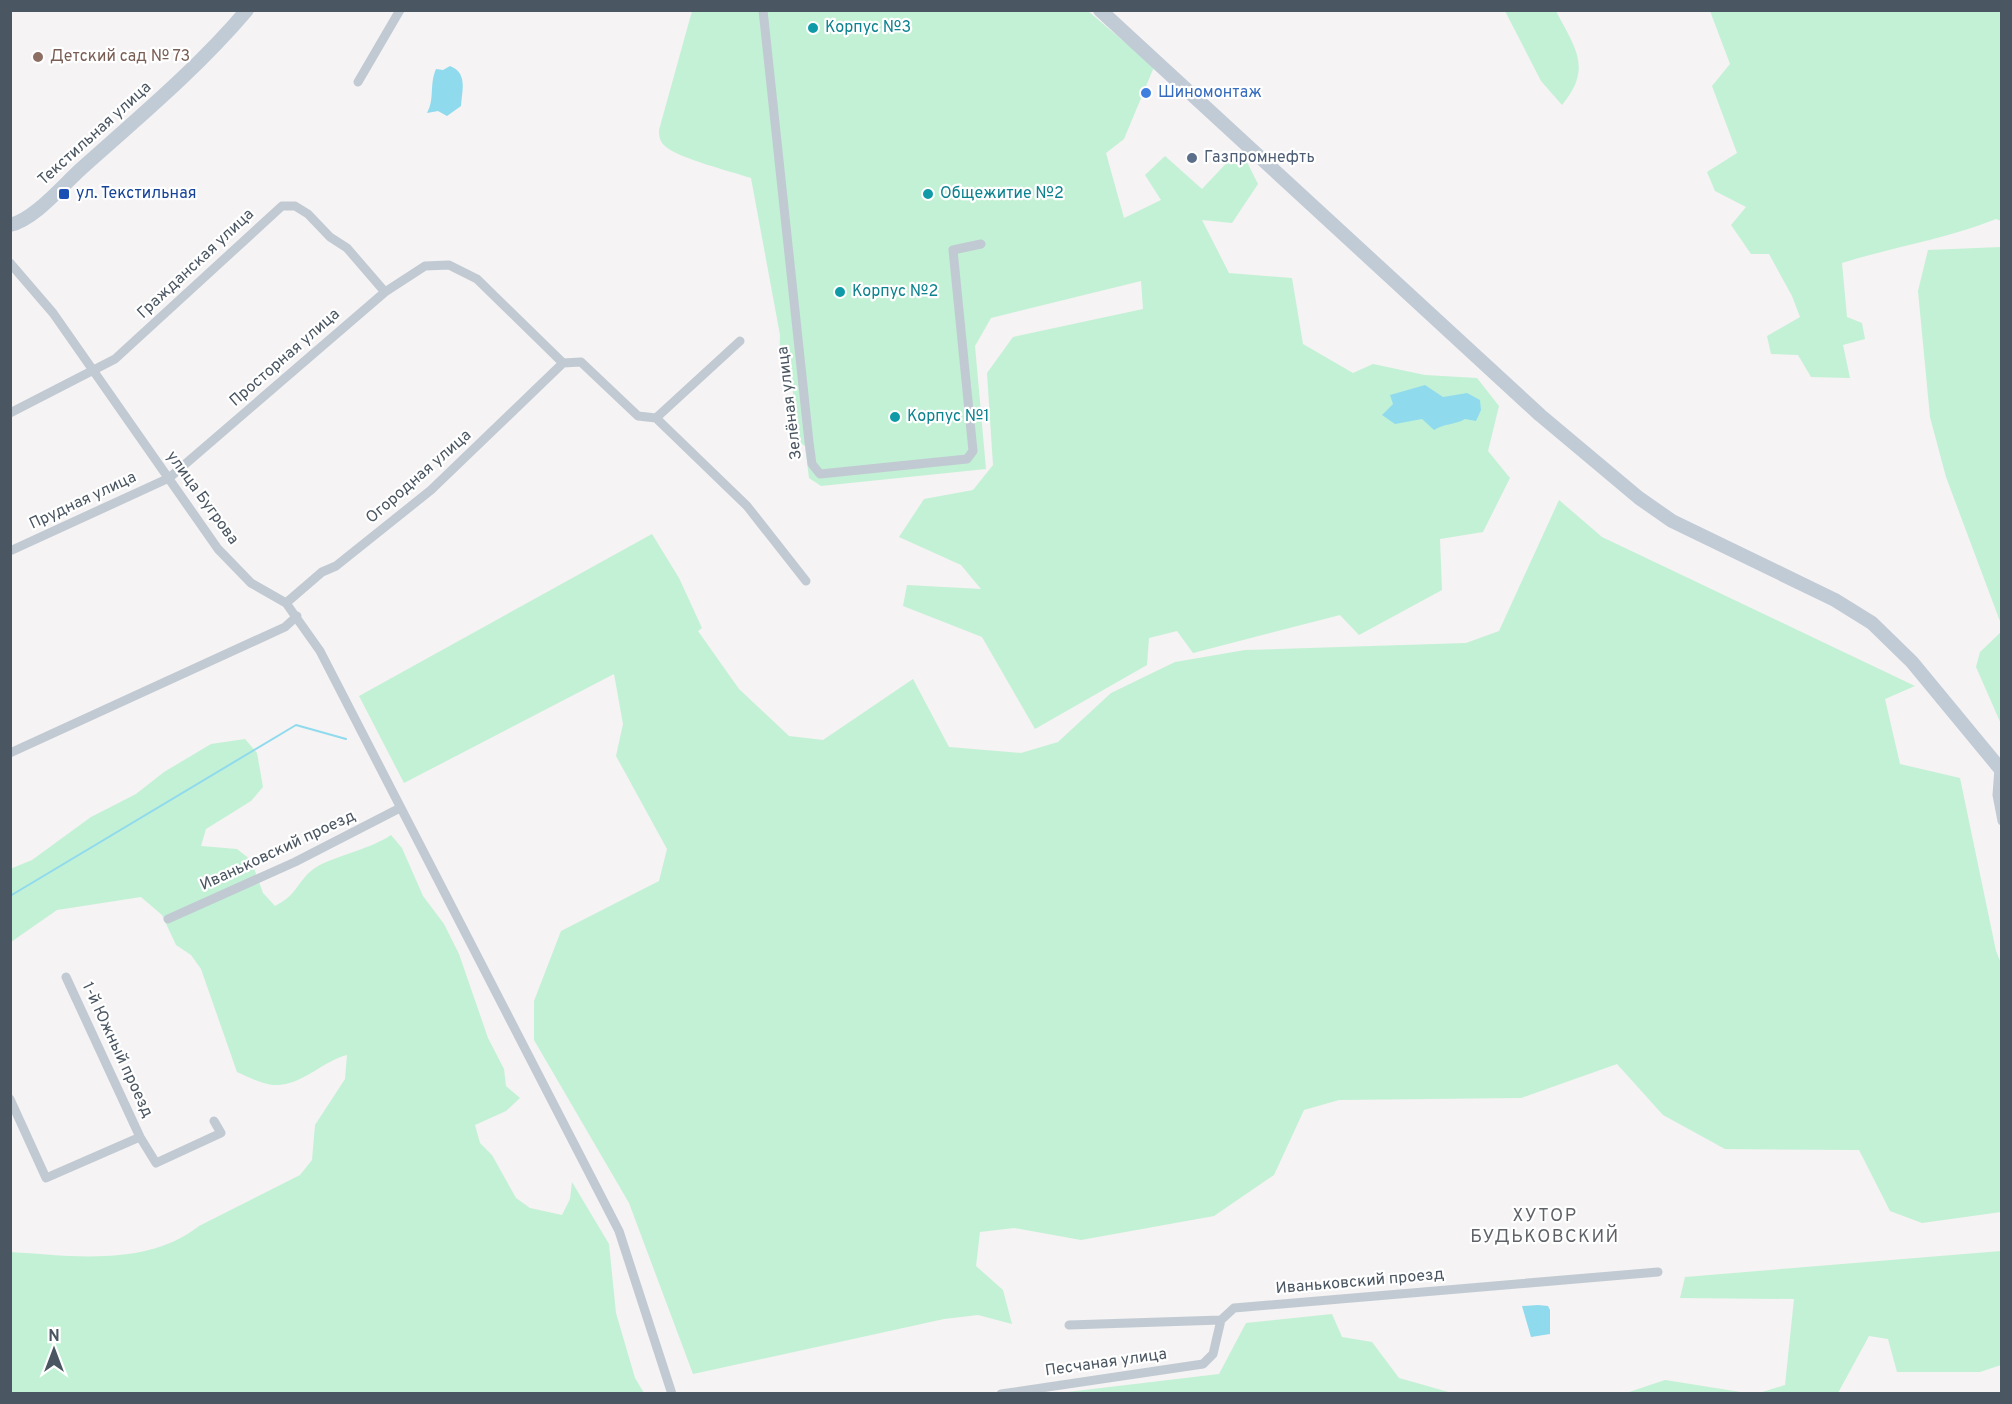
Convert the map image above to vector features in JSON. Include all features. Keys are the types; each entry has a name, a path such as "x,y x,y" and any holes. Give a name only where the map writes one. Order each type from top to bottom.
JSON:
{"street":[{"name":"Текстильная улица","path":"10,225 18,223 47,200 208,52 247,10"},
{"path":"358,82 400,10"},
{"name":"Зелёная улица","path":"763,10 809,442 816,471 820,474 967,459 973,452 953,250 981,244"},
{"path":"1100,10 1540,415 1639,498 1672,521 1835,600 1872,623 1912,662 2000,769 1997,795 2001,821"},
{"name":"Гражданская улица","path":"10,413 115,359 282,206 295,206 308,214 330,237 347,248 385,292"},
{"name":"улица Бугрова","path":"10,263 53,313 218,549 251,583 286,603 320,651 619,1231 672,1394"},
{"name":"Просторная улица","path":"169,478 385,292 425,266 449,265 477,279 563,363"},
{"path":"656,418 740,341"},
{"path":"563,363 581,362 638,416 656,418 747,506 806,581"},
{"name":"Огородная улица","path":"286,603 322,572 336,566 431,490 563,363"},
{"name":"Прудная улица","path":"10,551 169,478"},
{"path":"10,753 285,627 297,616"},
{"name":"Иваньковский проезд","path":"168,918 295,862 400,808"},
{"name":"1-й Южный проезд","path":"66,977 140,1137 156,1163 221,1133 214,1121"},
{"name":"1-й Южный проезд","path":"10,1100 46,1178 140,1137"},
{"name":"Иваньковский проезд","path":"1069,1325 1221,1320 1234,1308 1658,1272"},
{"name":"Песчаная улица","path":"1001,1394 1203,1364 1213,1354 1221,1320"}],"green space":[{"path":"692,11 1088,11 1154,67 1124,139 1106,153 1124,218 1161,200 1145,175 1165,156 1202,189 1235,154 1246,160 1258,184 1232,223 1202,220 1229,273 1292,278 1303,344 1353,373 1373,364 1425,375 1477,378 1499,406 1488,451 1510,478 1483,532 1440,539 1442,590 1359,635 1340,615 1193,653 1177,631 1149,638 1147,665 1035,729 982,637 903,606 907,585 981,589 961,565 899,537 924,499 973,490 993,465 987,373 1013,337 1143,309 1141,281 991,318 975,346 986,469 821,486 809,478 805,446 797,441 792,382 779,369 780,335 751,178 683,156 666,147 660,137 659,130"},
{"path":"1505,11 1556,11 1574,47 1579,69 1577,80 1562,105 1541,81"},
{"path":"1710,11 2001,11 2001,221 1996,219 1958,232 1842,263 1847,317 1862,323 1865,339 1843,345 1850,378 1811,377 1798,355 1771,354 1767,336 1800,317 1792,296 1769,254 1751,254 1731,225 1746,207 1715,191 1707,172 1737,153 1712,86 1730,64"},
{"path":"2002,247 2001,624 1946,477 1930,417 1918,291 1928,250"},
{"path":"1559,500 1602,537 1915,686 1885,699 1900,764 1960,778 1996,951 2001,963 2001,1212 1922,1223 1890,1211 1859,1150 1725,1149 1663,1115 1617,1064 1521,1098 1339,1100 1304,1110 1274,1175 1214,1216 1081,1240 1014,1228 980,1232 976,1266 1003,1290 1012,1324 978,1315 944,1319 693,1374 629,1203 534,1040 534,1001 561,931 659,881 667,849 616,756 623,724 614,674 404,783 359,696 652,534 679,578 702,628 698,631 739,689 789,736 823,740 913,679 949,747 1021,753 1058,742 1111,693 1175,662 1245,650 1466,643 1499,631"},
{"path":"2001,632 2001,724 1976,667 1980,652"},
{"path":"245,739 257,753 263,787 251,801 206,829 201,846 237,849 251,860 263,893 275,906 288,897 318,866 382,841 391,835 402,848 423,896 444,924 459,954 488,1038 504,1069 506,1086 520,1098 506,1111 475,1125 480,1143 492,1155 516,1198 530,1208 562,1215 570,1199 572,1182 609,1244 616,1313 635,1378 644,1393 11,1393 11,1252 108,1256 157,1248 179,1239 199,1226 300,1175 312,1160 315,1125 345,1079 347,1055 283,1085 264,1083 237,1072 201,969 191,955 176,945 162,915 141,897 57,910 11,942 10,869 32,860 91,817 136,794 164,772 211,744"},
{"path":"2001,1251 2001,1365 1980,1372 1897,1372 1888,1339 1869,1336 1838,1393 1759,1393 1785,1385 1794,1299 1680,1298 1685,1277"},
{"path":"1332,1314 1342,1337 1372,1342 1399,1378 1452,1393 1059,1393 1219,1374 1246,1323"},
{"path":"1665,1380 1747,1393 1626,1393"}],"water":[{"path":"450,66 456,69 462,78 461,106 447,116 438,111 427,113 436,69 443,70"},
{"path":"1425,385 1443,397 1467,393 1480,400 1481,410 1476,421 1465,419 1434,430 1422,419 1395,424 1382,415 1393,404 1390,395"},
{"path":"1522,1306 1548,1306 1550,1310 1550,1334 1531,1337"}],"waterway":[{"path":"10,896 296,725 346,739"}],"place":[{"name":"Корпус №3","path":"813,28"},
{"name":"Детский сад № 73","path":"38,57"},
{"name":"Шиномонтаж","path":"1146,93"},
{"name":"Газпромнефть","path":"1192,158"},
{"name":"ул. Текстильная","path":"64,194"},
{"name":"Общежитие №2","path":"928,194"},
{"name":"Корпус №2","path":"840,292"},
{"name":"Корпус №1","path":"895,417"}],"district":[{"name":"ХУТОР БУДЬКОВСКИЙ","path":"1545,1226"}]}
